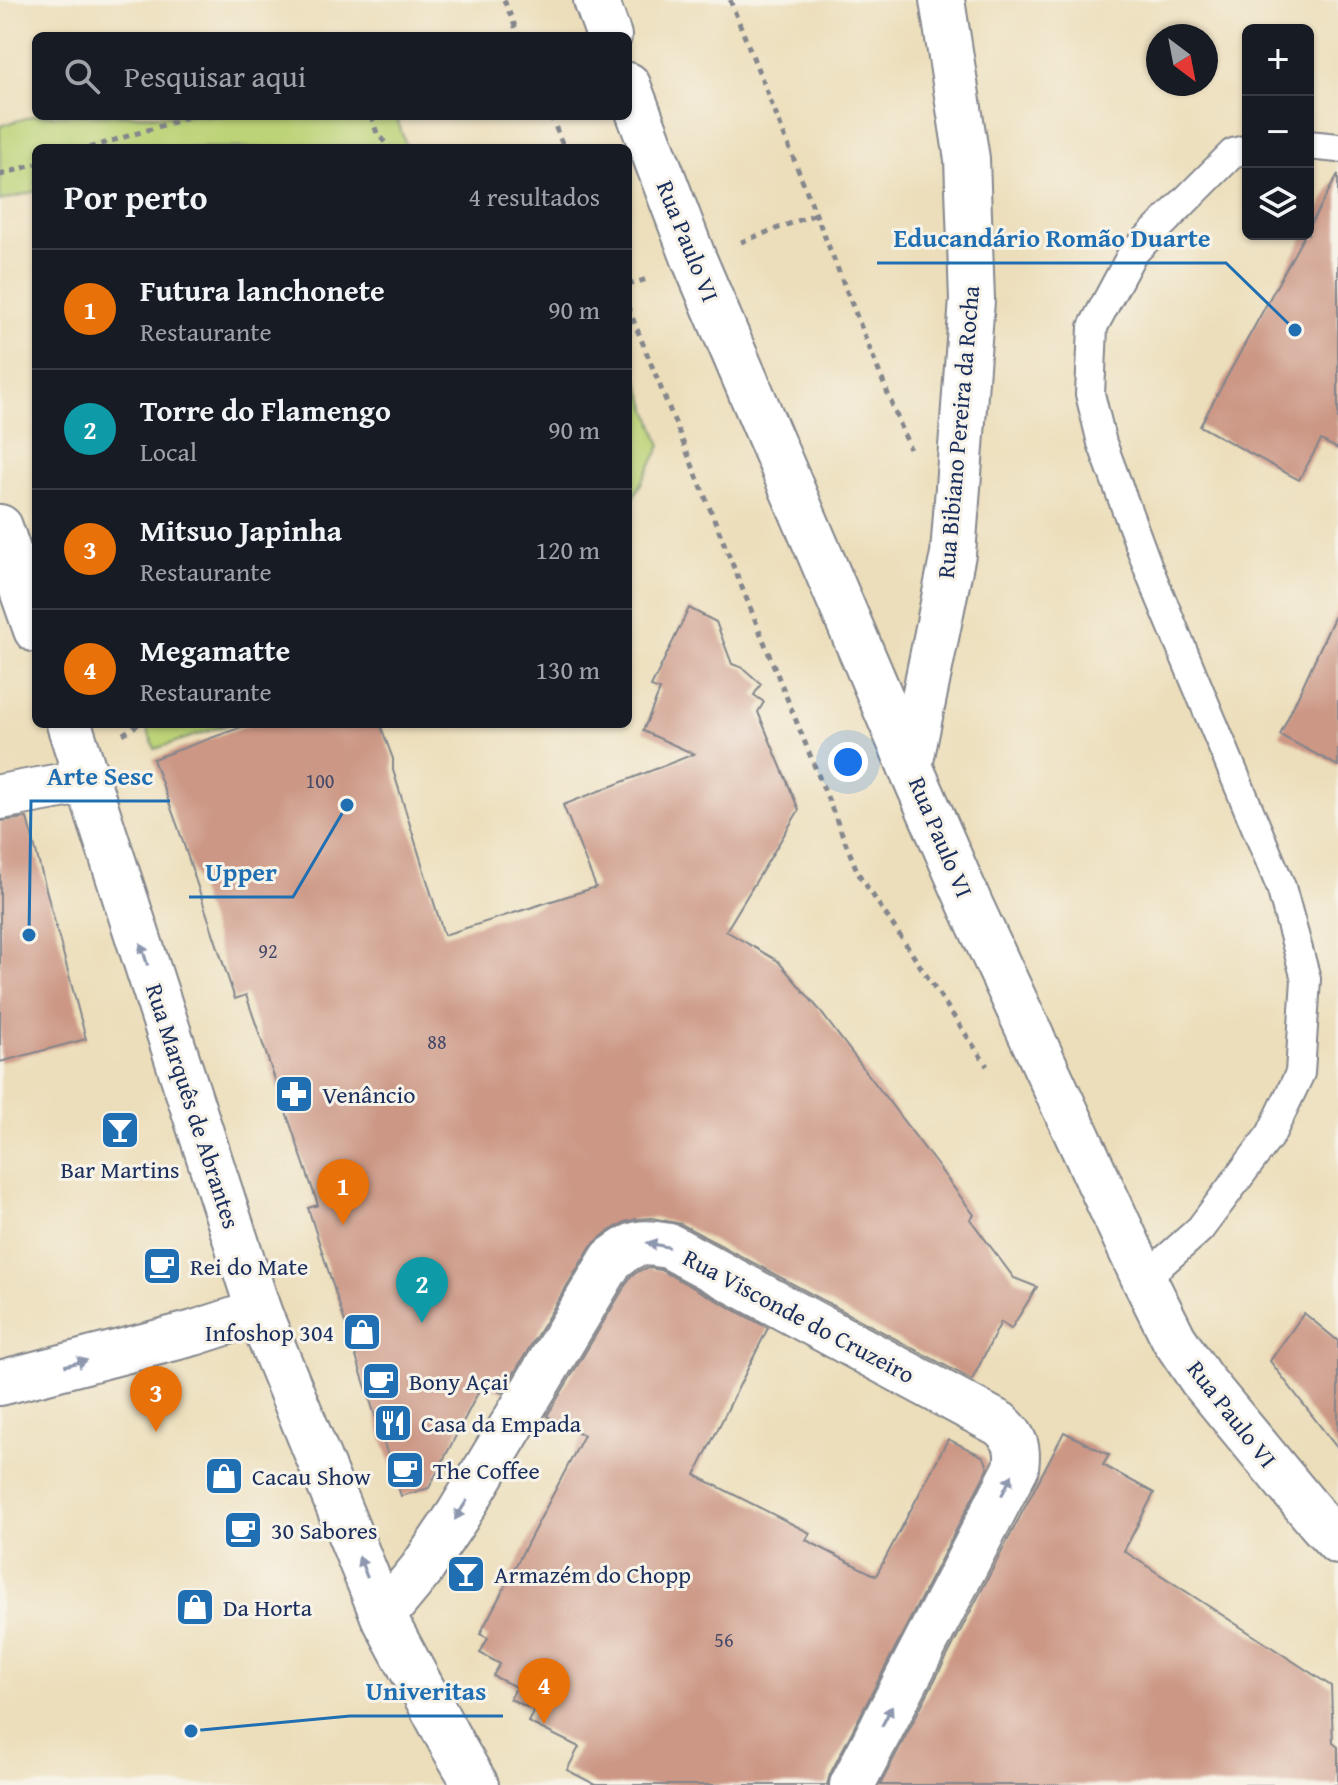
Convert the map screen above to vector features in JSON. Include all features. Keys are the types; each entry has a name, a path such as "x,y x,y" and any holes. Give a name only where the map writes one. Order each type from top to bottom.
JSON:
{"street":[{"path":"596,0 608,32"},
{"name":"Rua Bibiano Pereira da Rocha","path":"910,766 953,554 972,300 967,159 942,0"},
{"name":"Rua Paulo VI","path":"632,96 694,259 910,766 1144,1279 1174,1339 1201,1379 1338,1542"},
{"path":"0,527 32,619"},
{"name":"Rua Marquês de Abrantes","path":"70,728 259,1312 383,1616 476,1785"},
{"path":"0,797 88,781"},
{"name":"Rua Visconde do Cruzeiro","path":"383,1616 421,1570 458,1515 612,1259 643,1242 669,1246 1000,1424 1011,1434 1018,1454 1016,1468 852,1785"},
{"path":"0,1383 194,1333 259,1312"}],"lane":[{"path":"1314,146 1338,148"},
{"path":"1144,1279 1200,1229 1271,1134 1300,1073 1306,979 1281,887 1149,570 1102,443 1090,394 1093,327 1132,254 1233,153 1242,151"}],"path":[{"path":"504,0 517,32"},
{"path":"730,0 911,450"},
{"path":"102,144 180,120"},
{"path":"372,120 377,133 387,144"},
{"path":"553,120 562,144"},
{"path":"0,175 32,165"},
{"path":"632,284 653,277"}],"green space":[{"path":"32,116 32,120 397,120 406,144 32,144 32,192 0,201 0,126"},
{"path":"632,364 661,446 632,500"},
{"path":"147,728 217,728 155,749"}],"building":[{"path":"1338,174 1338,449 1321,440 1299,480 1200,426 1302,240 1314,240 1314,218"},
{"path":"689,608 716,622 732,664 743,668 761,684 754,695 764,702 758,712 799,810 726,931 778,961 817,1007 937,1165 974,1215 970,1219 1014,1278 1037,1287 1011,1329 1001,1322 972,1380 681,1224 652,1218 625,1222 591,1246 502,1393 483,1383 429,1488 401,1496 308,1208 318,1205 246,995 235,999 153,759 239,728 381,728 444,935 596,887 563,805 694,754 643,731 660,690 651,687"},
{"path":"1338,609 1338,766 1280,735"},
{"path":"27,818 86,1039 0,1062 0,821"},
{"path":"649,1268 661,1270 768,1328 695,1475 810,1533 806,1540 876,1576 948,1439 984,1457 988,1468 827,1785 596,1785 567,1770 579,1747 528,1722 534,1710 510,1699 516,1687 493,1676 500,1664 480,1653 488,1638 480,1634 584,1435 547,1416 631,1276"},
{"path":"1304,1313 1338,1341 1338,1449 1270,1361"},
{"path":"1064,1432 1109,1455 1103,1465 1154,1493 1124,1551 1331,1686 1333,1743 1338,1747 1338,1785 880,1785"}],"place":[{"name":"Educandário Romão Duarte","path":"1295,330"},
{"name":"Upper","path":"347,805"},
{"name":"Arte Sesc","path":"29,935"},
{"name":"Venâncio","path":"294,1094"},
{"name":"Bar Martins","path":"120,1130"},
{"name":"Futura lanchonete","path":"343,1225"},
{"name":"Rei do Mate","path":"162,1266"},
{"name":"Torre do Flamengo","path":"422,1323"},
{"name":"Infoshop 304","path":"362,1332"},
{"name":"Bony Açai","path":"381,1381"},
{"name":"Casa da Empada","path":"393,1423"},
{"name":"Mitsuo Japinha","path":"156,1432"},
{"name":"The Coffee","path":"405,1470"},
{"name":"Cacau Show","path":"224,1476"},
{"name":"30 Sabores","path":"243,1530"},
{"name":"Armazém do Chopp","path":"466,1574"},
{"name":"Da Horta","path":"195,1607"},
{"name":"Megamatte","path":"544,1724"},
{"name":"Univeritas","path":"191,1731"}]}
